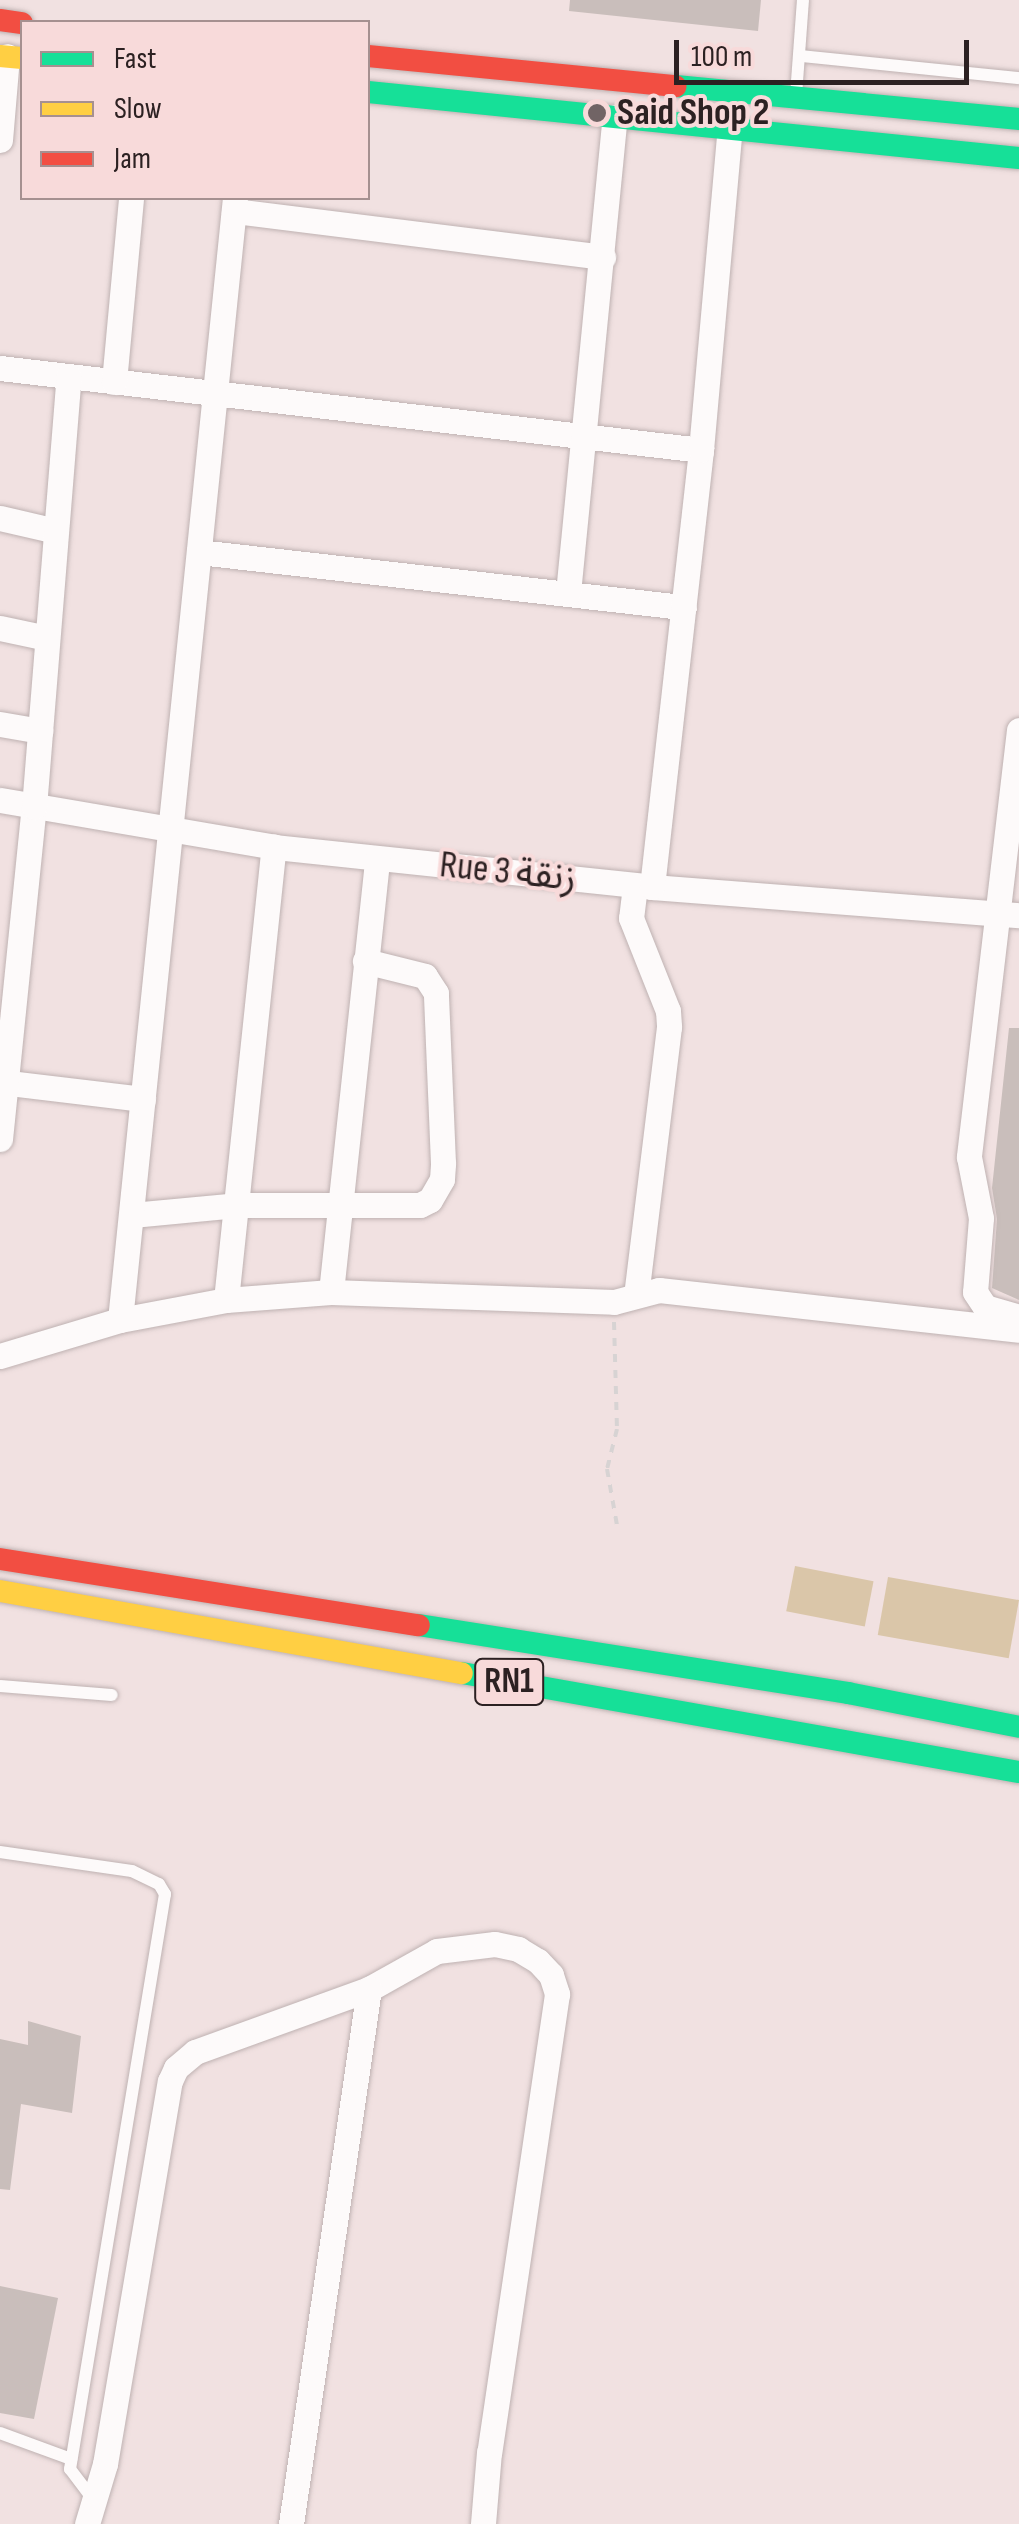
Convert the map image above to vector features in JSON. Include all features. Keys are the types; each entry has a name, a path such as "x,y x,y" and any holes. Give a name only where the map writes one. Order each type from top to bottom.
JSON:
{"main road":[{"path":"370,56 1019,119"},
{"path":"370,92 1019,158"},
{"name":"RN1","path":"0,1559 848,1693 1019,1727"},
{"name":"RN1","path":"0,1591 1019,1773"},
{"path":"848,1693 1019,1708"}],"street":[{"path":"0,140 10,57"},
{"path":"568,593 615,117"},
{"path":"625,1298 669,1027 668,1011 631,918 644,886 684,607 730,128"},
{"path":"114,382 131,200"},
{"path":"120,1320 235,204 603,257"},
{"path":"0,368 702,450"},
{"path":"0,1140 34,807 69,376"},
{"path":"0,518 56,531"},
{"path":"199,552 684,607"},
{"path":"0,628 47,638"},
{"path":"0,724 40,732"},
{"path":"1019,730 1008,914 969,1147 982,1218 975,1292 984,1307 1019,1317"},
{"name":"Rue 3 زنقة","path":"0,800 274,847 644,886 1008,914"},
{"path":"226,1300 274,847"},
{"path":"331,1292 377,858"},
{"path":"132,1215 237,1204 420,1205 436,1192 442,1179 433,983 413,970 365,961"},
{"path":"4,1083 143,1099"},
{"path":"0,1356 120,1320 226,1300 331,1292 625,1298 658,1290 1019,1330"},
{"path":"93,2517 173,2073 195,2052 369,1989 414,1961 469,1944 518,1949 546,1968 556,1984 489,2452 483,2524"},
{"path":"291,2524 369,1989"}],"lane":[{"path":"796,98 803,0"},
{"path":"801,56 1019,78"},
{"path":"0,1686 112,1695"},
{"path":"0,1852 132,1871 159,1884 164,1901 71,2459 72,2478 93,2517"},
{"path":"0,2433 71,2459"}],"path":[{"path":"617,1525 608,1469 617,1429 625,1298"}],"shaded area":[{"path":"795,1566 874,1581 865,1626 786,1611"},
{"path":"888,1577 1019,1600 1009,1658 878,1635"}],"building":[{"path":"570,0 761,0 758,31 569,11"},
{"path":"1009,1028 1019,1028 1019,1300 992,1288 997,1219 992,1188"},
{"path":"28,2021 81,2036 72,2113 21,2104 10,2190 0,2189 0,2039 28,2045"},
{"path":"0,2286 58,2298 34,2419 0,2413"}],"traffic: fast":[{"path":"676,86 1019,119"},
{"path":"370,92 1019,158"},
{"path":"419,1625 848,1693 1019,1727"},
{"path":"462,1673 1019,1772"}],"traffic: slow":[{"path":"0,56 20,58"},
{"path":"0,1591 462,1673"}],"traffic: jam":[{"path":"0,20 20,23"},
{"path":"370,56 676,86"},
{"path":"0,1559 419,1625"}],"place":[{"name":"Said Shop 2","path":"597,113"}]}
